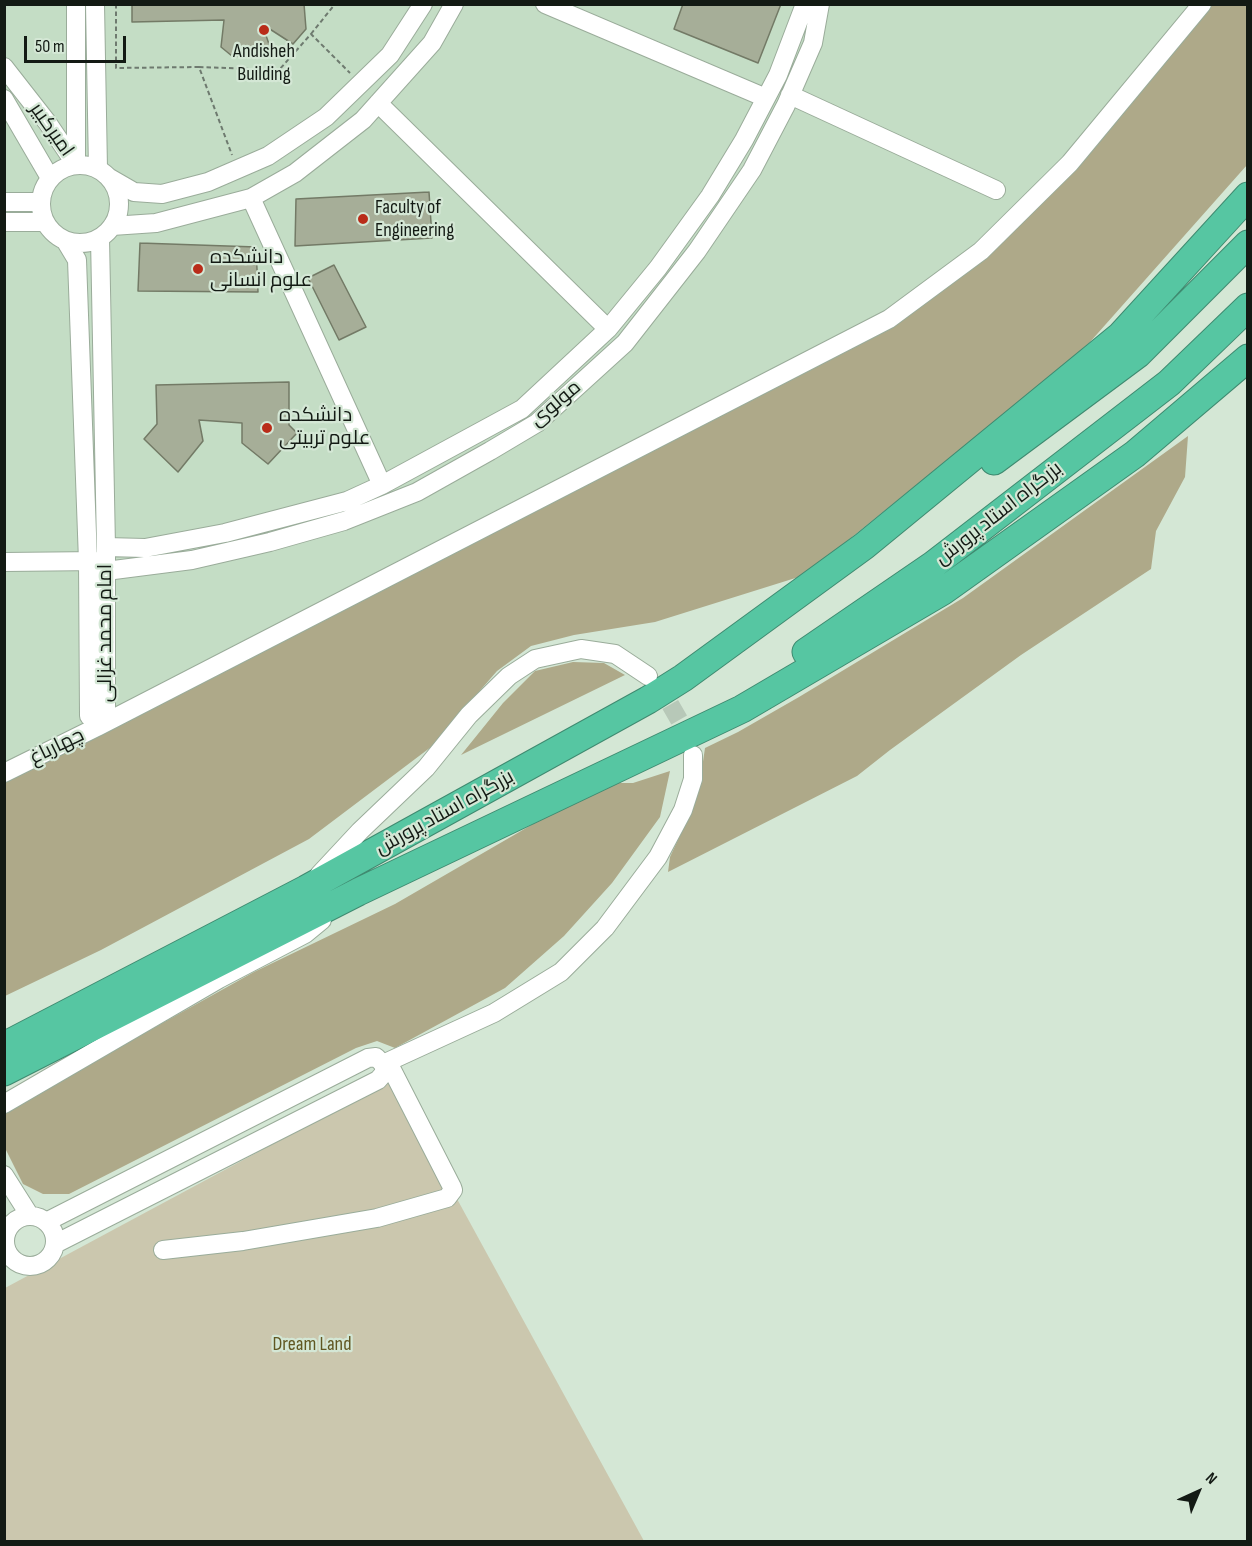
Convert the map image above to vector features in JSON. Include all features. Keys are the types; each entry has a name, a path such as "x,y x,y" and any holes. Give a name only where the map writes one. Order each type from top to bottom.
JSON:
{"highway":[{"name":"بزرگراه استاد پرورش","path":"4,1046 306,889 648,700 683,678 864,546 1120,336 1248,196"},
{"name":"بزرگراه استاد پرورش","path":"864,546 956,489 1138,354 1248,244"},
{"name":"بزرگراه استاد پرورش","path":"742,709 806,652 933,565 1169,383 1248,307"},
{"name":"بزرگراه استاد پرورش","path":"4,1072 358,891 742,709 943,591 1135,454 1248,358"}],"street":[{"path":"76,4 76,165"},
{"path":"95,4 103,173 115,187 118,199 118,212 106,232"},
{"path":"423,4 390,55 326,117 268,156 208,182 162,194 134,192 103,173 85,165 76,165 60,170 45,185 40,202 45,222 50,230 65,240 87,243 106,232 156,223 251,198 295,172 363,120 432,43 454,4"},
{"path":"545,4 766,98"},
{"name":"مولوی","path":"102,560 145,548 225,533 347,501 382,485 522,409 608,329 658,268 710,196 744,140 807,17 820,4"},
{"name":"چهارباغ","path":"4,773 98,720 889,319 981,251 1070,163 1202,4"},
{"name":"مولوی","path":"102,560 192,560 270,542 345,521 417,492 537,423 625,343 697,251 752,170 813,43 807,17"},
{"path":"785,57 804,63"},
{"name":"امیرکبیر","path":"4,67 47,122 76,165"},
{"path":"790,95 996,189"},
{"name":"امیرکبیر","path":"4,99 50,178"},
{"path":"378,103 608,329"},
{"path":"251,198 382,485"},
{"path":"4,202 40,202"},
{"path":"4,222 45,222"},
{"name":"امام محمد غزالی","path":"98,720 89,716 102,560 106,232"},
{"name":"امام محمد غزالی","path":"65,240 77,260 102,560"},
{"path":"593,342 608,358"},
{"path":"507,417 518,434"},
{"path":"4,562 102,560"},
{"path":"306,889 360,831 426,768 469,715 508,676 535,659 581,650 615,654 648,676"},
{"path":"386,1063 494,1013 561,972 606,928 658,857 683,810 693,779 693,755"},
{"path":"4,1104 209,985 305,934 358,891"},
{"path":"4,1174 38,1219 52,1228 56,1244 53,1252 42,1263 12,1267 6,1234 22,1217 38,1219 368,1058 376,1057 386,1063 453,1190 447,1198 377,1218 243,1241 163,1250"},
{"path":"56,1244 378,1080 385,1072 386,1063"}],"path":[{"path":"116,4 116,68 199,67 279,70 335,4"},
{"path":"311,34 361,83"},
{"path":"199,67 238,169"}],"shaded area":[{"path":"5,5 1209,5 1077,159 898,319 5,778"},
{"path":"1209,5 1247,5 1247,165 1090,342 1056,372 805,575 655,622 574,635 531,646 497,671 431,747 309,839 101,950 5,996 5,778 853,341 982,252"},
{"path":"1188,436 1185,477 1156,531 1151,569 1021,655 857,776 668,872 670,857 688,818 700,782 705,748 799,697 963,598"},
{"path":"573,662 604,663 625,675 461,755 503,703 535,671"},
{"path":"670,771 660,817 612,883 564,936 505,988 395,1048 377,1041 356,1048 69,1194 43,1194 23,1184 5,1148 4,1113 254,972 395,904 578,798 610,783 633,783"}],"green space":[{"name":"Dream Land","path":"392,1080 644,1541 5,1542 5,1288"}],"building":[{"name":"Andisheh Building","path":"132,4 304,4 306,29 293,44 262,24 270,47 261,58 232,56 221,47 224,20 132,22"},
{"path":"683,4 781,4 758,63 674,29"},
{"name":"Faculty of Engineering","path":"429,192 432,238 295,246 296,199"},
{"name":"دانشکده علوم انسانی","path":"140,243 256,247 258,292 138,291"},
{"path":"334,265 366,327 339,340 308,278"},
{"name":"دانشکده علوم تربیتی","path":"289,382 289,425 297,433 268,464 242,443 242,423 199,420 203,441 178,472 144,439 157,424 156,385"}],"tunnel":[{"path":"654,683 666,697 682,725 689,745"}],"place":[{"name":"Andisheh Building","path":"264,30"},
{"name":"Faculty of Engineering","path":"363,219"},
{"name":"دانشکده علوم انسانی","path":"198,269"},
{"name":"دانشکده علوم تربیتی","path":"267,428"}]}
